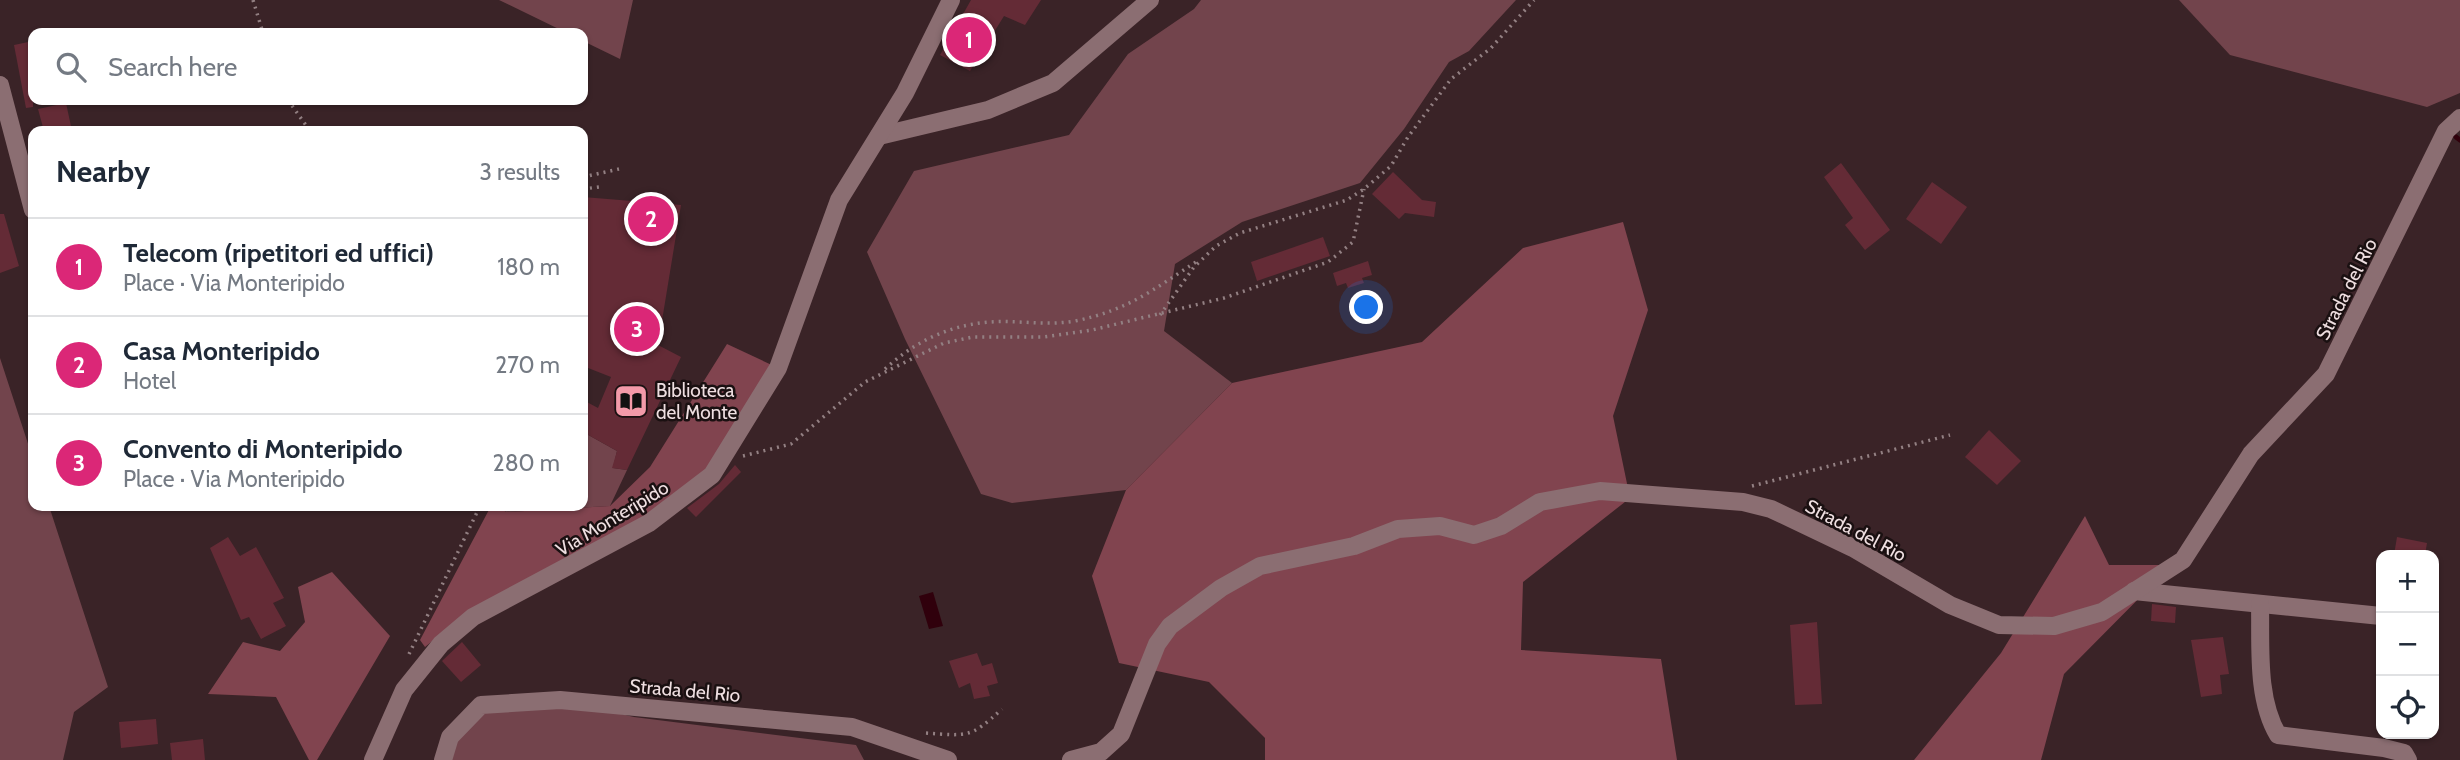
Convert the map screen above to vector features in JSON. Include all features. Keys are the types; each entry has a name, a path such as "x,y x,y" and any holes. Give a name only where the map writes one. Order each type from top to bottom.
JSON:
{"street":[{"name":"Via Monteripido","path":"373,760 404,690 441,644 473,617 649,523 712,475 778,368 839,200 905,93 951,0"},
{"path":"878,135 988,110 1053,83 1150,0"},
{"path":"0,85 28,190"},
{"name":"Strada del Rio","path":"1071,760 1101,752 1121,734 1157,644 1170,626 1221,588 1260,566 1354,546 1398,529 1440,526 1474,535 1501,526 1540,502 1600,491 1743,502 1771,509 1853,548 1950,605 1999,625 2054,626 2102,612 2183,560 2251,454 2326,374 2446,131 2460,118"},
{"path":"2134,591 2376,616"},
{"path":"2260,604 2261,664 2271,723 2278,735 2385,748 2404,753 2408,760"},
{"name":"Strada del Rio","path":"443,760 450,737 481,705 559,700 852,727 948,760"}],"path":[{"path":"253,0 261,28"},
{"path":"881,373 918,342 961,327 991,322 1056,324 1117,309 1154,292 1216,246 1240,233 1347,201 1391,166 1408,137 1451,79 1491,48 1534,0"},
{"path":"292,105 306,126"},
{"path":"588,176 618,169"},
{"path":"588,188 599,187"},
{"path":"740,457 791,444 865,382 944,343 972,337 1070,335 1224,299 1328,262 1353,242 1364,189"},
{"path":"1160,315 1203,257"},
{"path":"1748,487 1950,435"},
{"path":"405,663 478,511"},
{"path":"919,732 954,735 976,732 1002,709"}],"shaded area":[{"path":"499,0 633,0 620,59 588,43 588,28 557,28"},
{"path":"1201,0 1516,0 1469,51 1449,62 1404,129 1360,183 1242,222 1175,264 1164,331 1232,383 1126,490 1012,503 981,494 905,339 867,252 914,171 1069,135 1128,54 1194,9"},
{"path":"2179,0 2460,0 2460,93 2427,107 2230,55"},
{"path":"1623,222 1648,310 1613,416 1630,498 1523,582 1521,650 1661,659 1677,760 1265,760 1265,738 1209,682 1119,663 1092,576 1126,490 1232,383 1422,342 1523,248"},
{"path":"727,344 774,366 708,472 647,521 471,610 425,647 420,640 488,511 588,511 588,507 610,506 650,467"},
{"path":"0,358 28,444 28,511 51,511 108,687 74,712 63,760 0,760"},
{"path":"588,435 617,451 613,468 627,470 610,506 588,507"},
{"path":"2085,516 2109,565 2172,565 2064,674 2041,760 1914,760 2001,653"},
{"path":"332,572 390,636 317,760 309,760 276,697 208,694 243,642 280,651 305,622 298,587"},
{"path":"933,592 943,626 929,629 919,596"},
{"path":"560,700 634,717 856,745 864,760 447,760 450,737 481,705"}],"building":[{"path":"971,0 1041,0 1025,25 1004,16 970,71 940,55"},
{"path":"28,42 28,105 33,107 26,108 14,45"},
{"path":"66,105 71,126 43,126 38,109"},
{"path":"1841,163 1890,230 1865,250 1845,225 1853,218 1824,177"},
{"path":"1393,172 1422,200 1436,202 1434,217 1405,213 1399,219 1372,194"},
{"path":"1932,182 1967,207 1941,244 1906,219"},
{"path":"588,197 681,205 658,345 681,357 627,470 612,468 617,451 588,435 588,403 598,408 611,377 588,368"},
{"path":"0,214 4,214 19,266 0,273"},
{"path":"1323,237 1330,256 1257,281 1251,262"},
{"path":"1368,261 1372,275 1362,278 1364,283 1348,288 1346,283 1337,286 1333,273"},
{"path":"1989,430 2021,461 1997,485 1965,457"},
{"path":"735,465 741,472 696,517 687,508 719,484"},
{"path":"228,537 240,556 256,547 284,598 273,603 286,626 261,639 249,617 241,620 210,548"},
{"path":"2397,537 2427,543 2426,550 2395,550"},
{"path":"2152,604 2176,607 2175,623 2151,621"},
{"path":"1817,622 1822,704 1795,705 1790,625"},
{"path":"2223,637 2229,674 2220,675 2222,694 2201,697 2191,640"},
{"path":"462,642 481,665 461,682 442,661"},
{"path":"977,653 982,666 992,663 998,683 987,686 990,696 974,699 970,683 959,688 949,661"},
{"path":"156,719 158,744 121,748 119,722"},
{"path":"203,739 205,760 172,760 170,743"}],"waterway":[{"path":"2456,137 2460,140"}],"place":[{"name":"Telecom (ripetitori ed uffici)","path":"969,40"},
{"name":"Casa Monteripido","path":"651,219"},
{"name":"Convento di Monteripido","path":"637,329"},
{"name":"Biblioteca del Monte","path":"631,401"}]}
